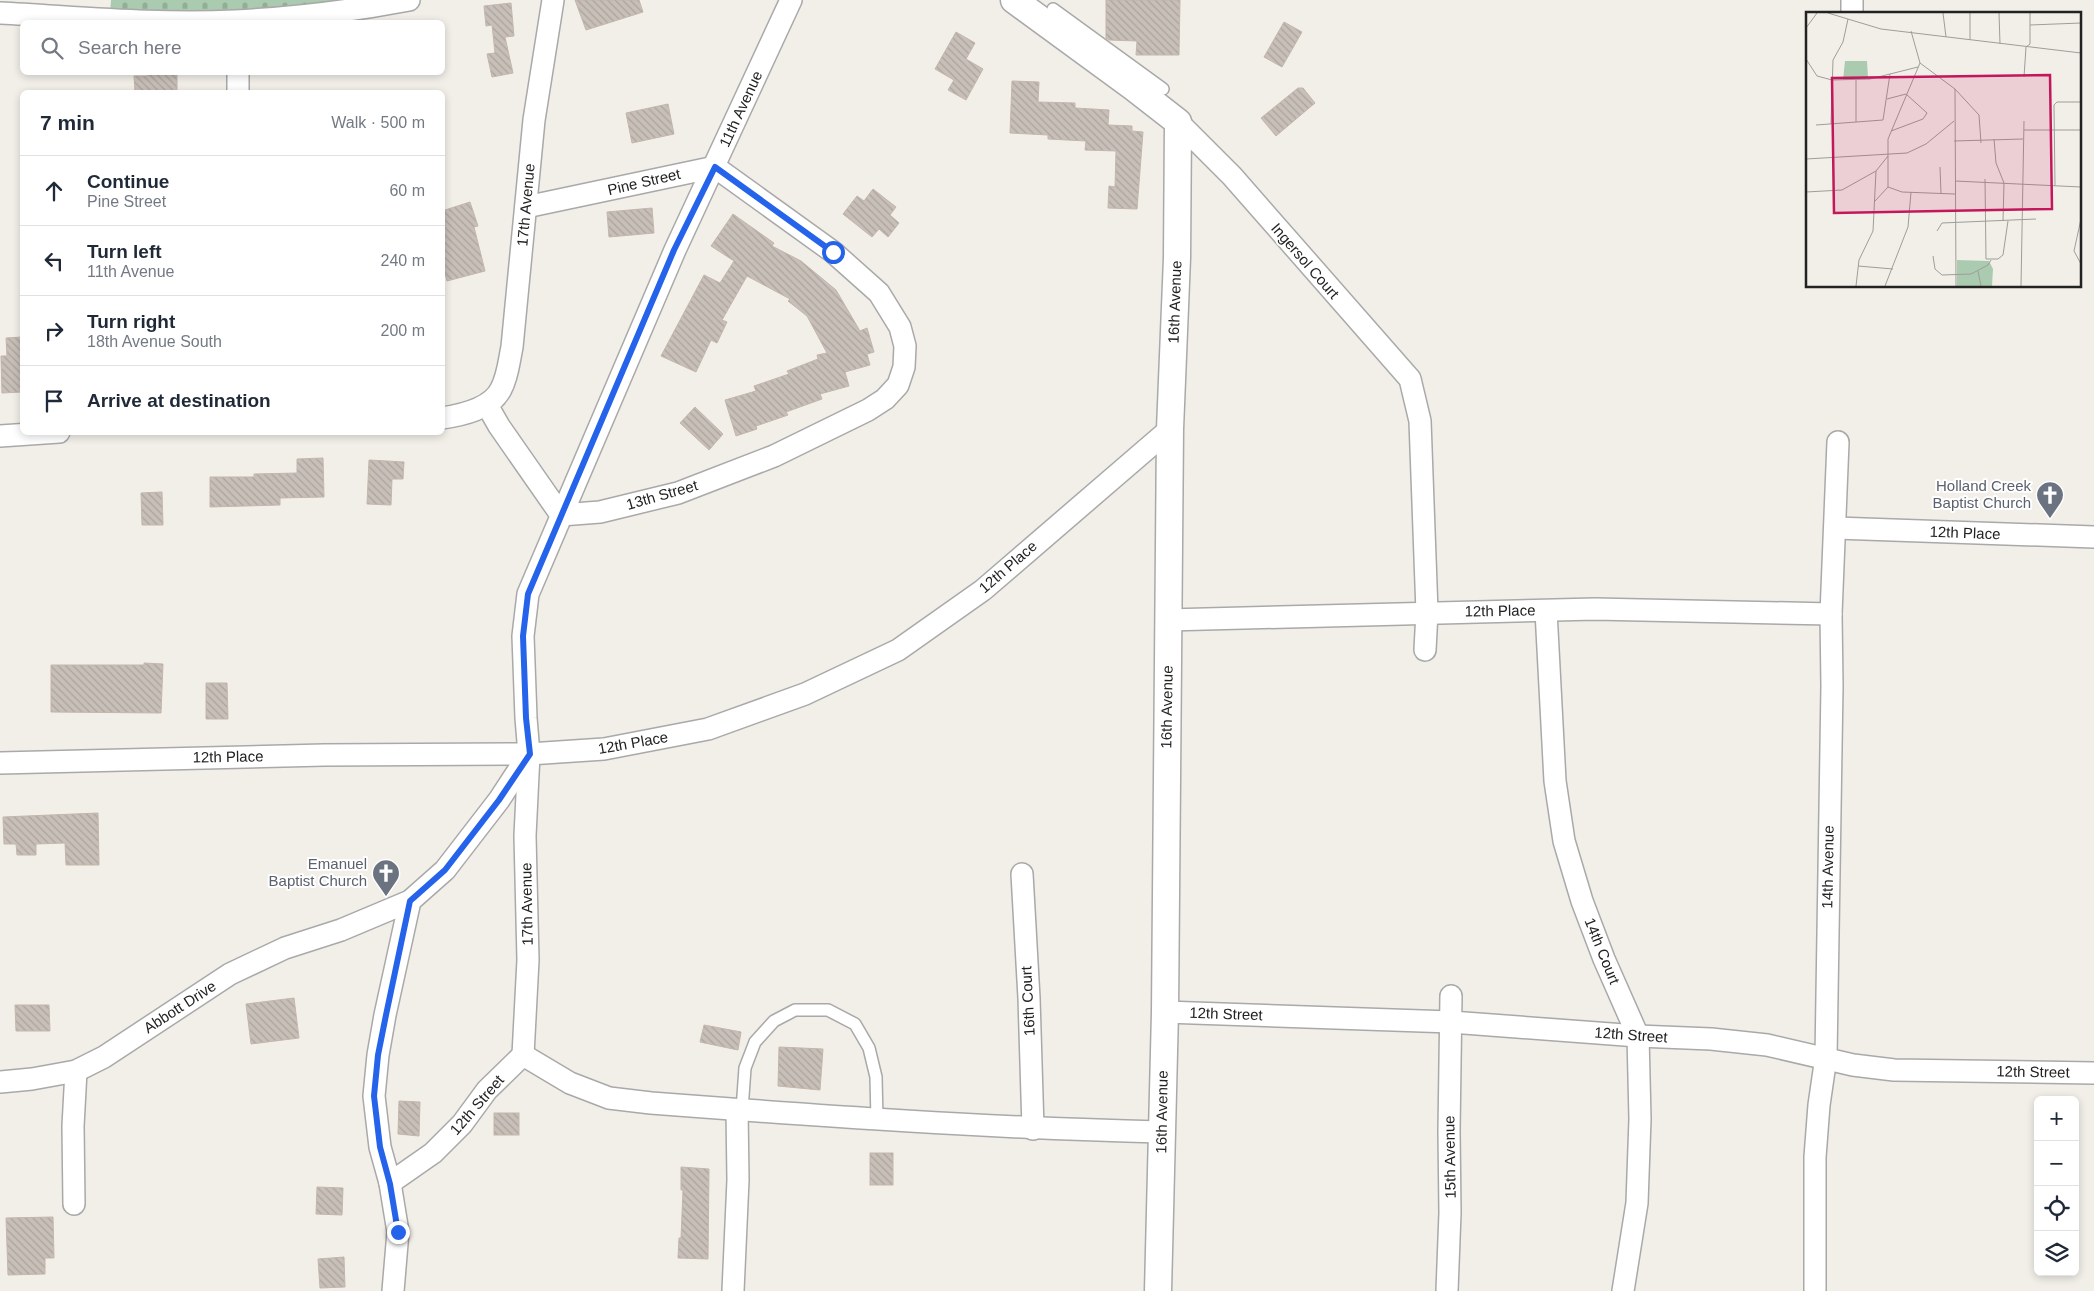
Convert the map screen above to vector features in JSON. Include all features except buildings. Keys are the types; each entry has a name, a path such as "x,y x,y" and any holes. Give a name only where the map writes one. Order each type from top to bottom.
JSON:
{"street":[{"path":"0,0 0,20"},
{"path":"256,20 364,9 409,0"},
{"name":"17th Avenue","path":"487,405 501,390 508,369 512,347 534,120 553,0"},
{"name":"11th Avenue","path":"530,754 526,718 523,636 528,594 674,250 715,167 792,0"},
{"name":"Ingersol Court","path":"1014,0 1052,10 1133,87 1178,122 1232,176 1410,380 1420,421 1427,612"},
{"path":"0,13 124,20"},
{"path":"238,75 238,90"},
{"name":"16th Avenue","path":"1158,1291 1165,1012 1170,429 1177,258 1178,122"},
{"name":"Pine Street","path":"526,207 715,167"},
{"name":"13th Street","path":"562,515 600,512 678,493 774,456 877,404 898,385 904,366 905,346 900,327 891,309 879,293 833,252 715,167"},
{"path":"445,417 465,414 487,405 499,426 562,515"},
{"name":"12th Place","path":"0,763 324,755 530,754 604,749 708,729 805,694 898,650 983,590 1170,429"},
{"path":"0,436 20,435"},
{"name":"14th Avenue","path":"1815,1291 1815,1157 1819,1105 1826,1058 1832,686 1831,614 1838,442"},
{"name":"12th Place","path":"1836,528 2094,538"},
{"name":"12th Place","path":"1168,620 1427,612 1680,610 1831,614"},
{"name":"14th Court","path":"1546,611 1555,781 1564,841 1582,901 1604,959 1638,1036 1640,1119 1637,1203 1623,1291"},
{"path":"1425,650 1427,612"},
{"name":"17th Avenue","path":"524,1055 528,960 525,836 530,754"},
{"name":"Abbott Drive","path":"76,1071 104,1057 230,974 285,948 341,930 410,901 445,870 499,800 530,754"},
{"name":"16th Court","path":"1022,874 1029,998 1033,1129"},
{"path":"393,1291 398,1232 390,1184 380,1147 374,1096 384,1023 410,901"},
{"path":"1451,1022 1452,996"},
{"name":"12th Street","path":"1165,1012 1451,1022 1638,1036 1711,1039 1767,1045 1853,1065 1894,1070 2094,1073"},
{"name":"15th Avenue","path":"1447,1291 1450,1213 1451,1022"},
{"path":"524,1055 570,1082 609,1098 651,1103 877,1120 1033,1129 1161,1132"},
{"name":"12th Street","path":"390,1184 432,1153 462,1124 487,1090 524,1055"},
{"path":"0,1082 32,1079 76,1071 73,1135 74,1204"},
{"path":"733,1291 740,1110"}],"lane":[{"path":"1052,10 1163,89"},
{"path":"740,1110 745,1068 755,1042 774,1021 795,1010 828,1010 855,1024 870,1048 876,1077 877,1120"}],"green space":[{"path":"111,0 344,0 232,12 110,14"}],"place":[{"name":"Holland Creek Baptist Church","path":"2050,519"},
{"name":"Emanuel Baptist Church","path":"386,897"}],"route":[{"path":"398,1232 390,1184 380,1147 374,1096 378,1055 410,901 445,870 499,800 530,754 526,718 523,636 528,594 674,250 715,167 833,252"}]}
